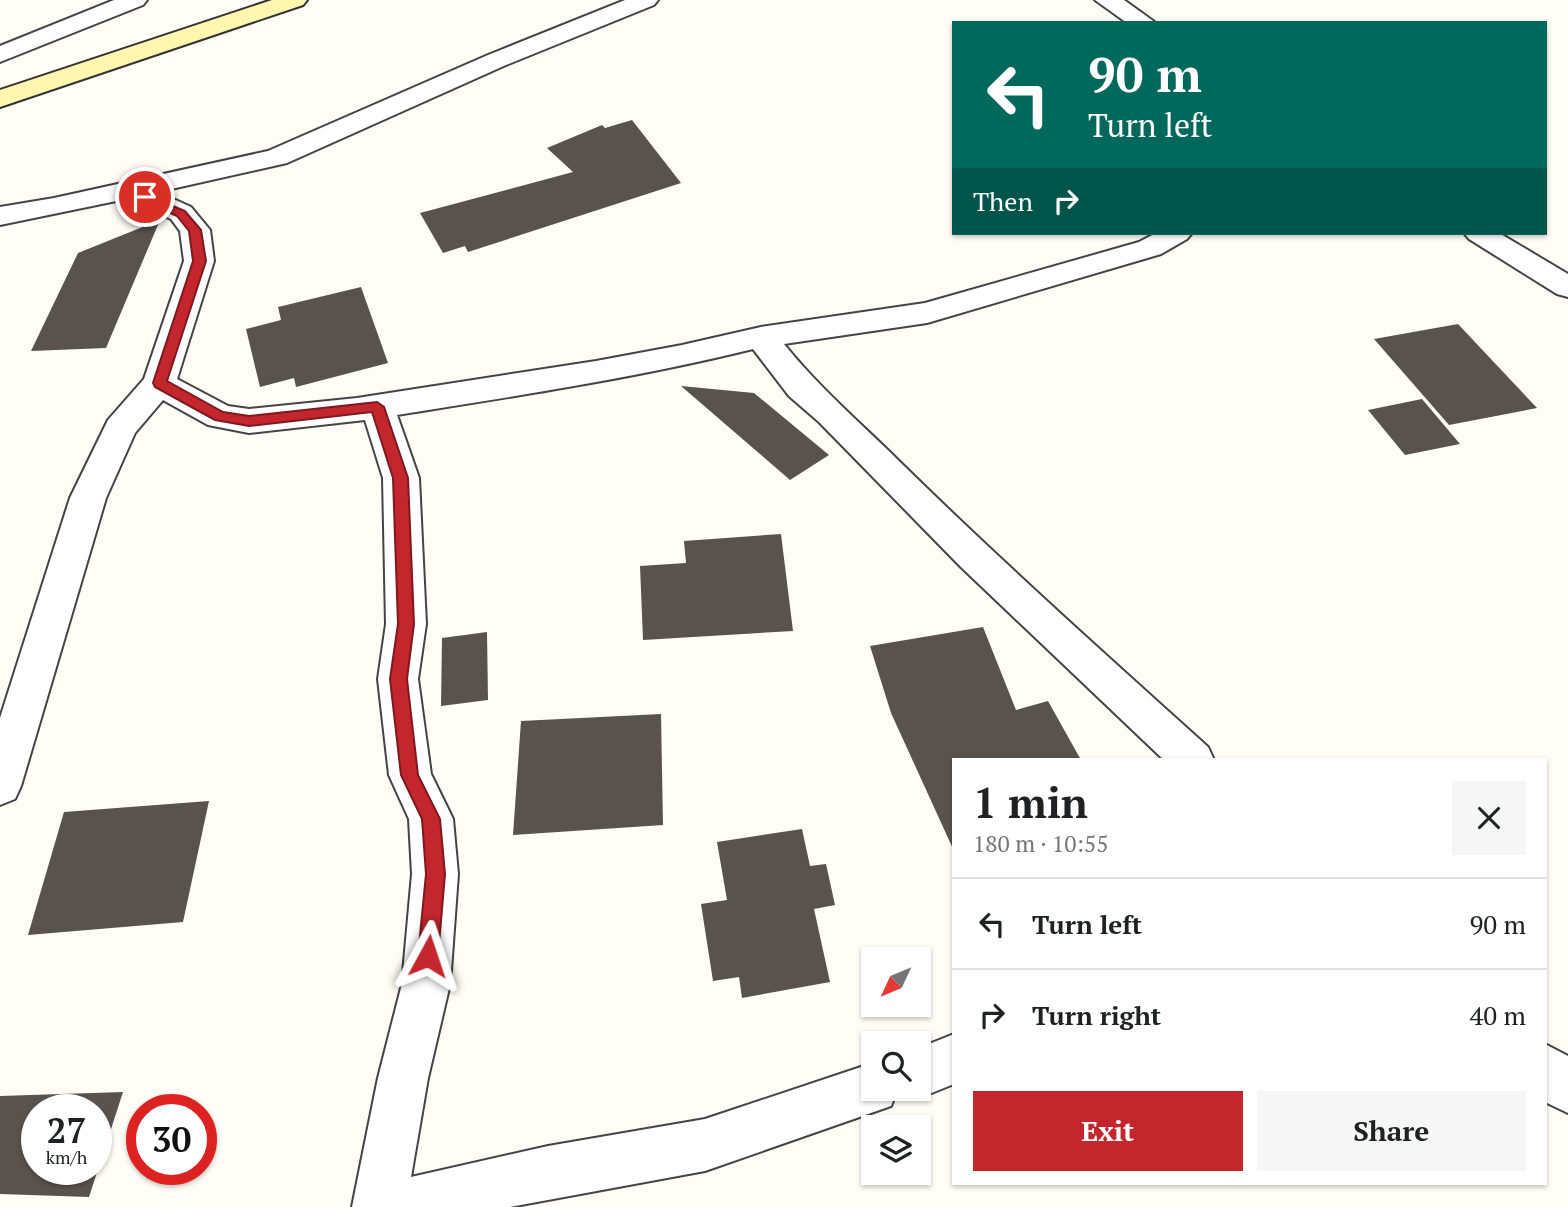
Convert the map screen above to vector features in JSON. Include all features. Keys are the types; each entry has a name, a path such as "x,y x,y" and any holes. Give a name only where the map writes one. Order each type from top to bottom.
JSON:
{"street":[{"path":"0,55 135,0"},
{"path":"0,99 295,0"},
{"path":"0,216 277,157 497,60 646,0"},
{"path":"1107,0 1141,21"},
{"path":"0,786 88,498 120,428 159,383 199,261 195,230 181,213 127,189"},
{"path":"159,383 220,417 249,421 377,407 500,389 645,363 761,337 928,313 1150,248 1173,235"},
{"path":"1482,235 1568,287"},
{"path":"761,337 800,388 831,414 974,557 1191,758"},
{"path":"377,407 401,478 406,624 398,679 410,775 431,819 435,874 426,984 403,1078 379,1207"},
{"path":"931,1068 952,1060"},
{"path":"1547,1071 1568,1088"},
{"path":"396,1207 548,1172 705,1145 861,1092"}],"building":[{"path":"632,120 681,183 468,252 465,246 443,253 420,213 573,172 547,148 602,125 605,128"},
{"path":"160,220 106,348 31,351 78,253"},
{"path":"361,287 388,363 296,387 294,378 260,387 246,329 281,320 278,307"},
{"path":"1458,324 1537,408 1449,425 1374,339"},
{"path":"681,386 754,393 829,455 790,480"},
{"path":"1422,399 1460,444 1405,455 1368,410"},
{"path":"781,534 793,631 643,640 640,566 686,563 684,541"},
{"path":"983,627 1016,710 1048,701 1080,758 952,758 952,847 891,713 870,646"},
{"path":"487,632 488,700 441,706 442,638"},
{"path":"661,714 663,825 513,835 521,721"},
{"path":"209,801 183,922 28,935 64,812"},
{"path":"802,829 810,866 826,864 835,905 814,909 830,982 742,998 739,977 713,981 701,904 727,900 717,842"},
{"path":"123,1092 112,1126 112,1094 62,1094"},
{"path":"21,1095 21,1185 93,1185 89,1197 0,1194 0,1096"}],"route":[{"path":"145,197 181,213 195,230 199,261 159,383 220,417 249,421 377,407 401,478 406,624 398,679 410,775 431,819 435,874 428,956"}]}
